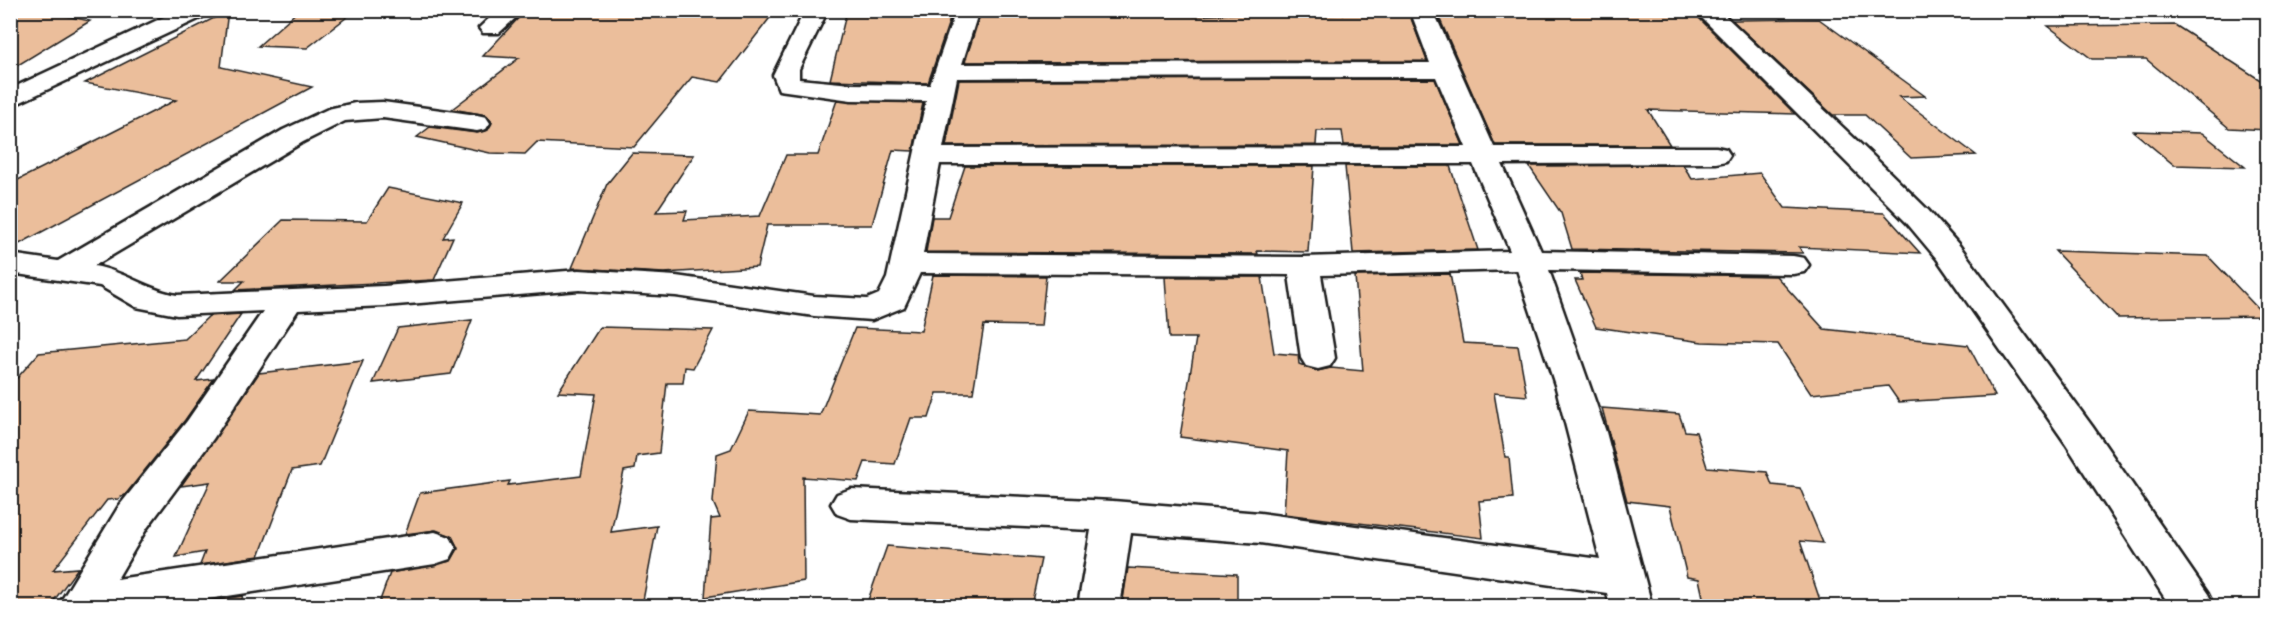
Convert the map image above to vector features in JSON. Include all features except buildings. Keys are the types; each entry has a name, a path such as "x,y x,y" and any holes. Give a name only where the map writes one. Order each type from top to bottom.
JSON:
{"street":[{"path":"10,99 199,10"},
{"path":"491,28 513,10"},
{"path":"817,10 787,69 785,75 788,85 851,92 944,82 1443,70"},
{"path":"10,263 109,278 156,303 204,305 287,302 579,280 676,286 814,306 872,310 892,300 903,278 944,82 968,10"},
{"path":"851,504 1113,516 1260,528 1628,592 1591,448 1556,334 1529,260 1443,70 1421,10"},
{"path":"1705,10 1862,160 1917,216 1948,252 2079,435 2193,606"},
{"path":"63,271 301,131 331,117 354,111 383,110 477,123"},
{"path":"927,156 1716,155"},
{"path":"907,263 1304,266 1529,260 1793,265"},
{"path":"1304,266 1318,358"},
{"path":"81,604 133,517 200,430 287,302"},
{"path":"1099,606 1113,516"},
{"path":"81,604 435,548"}]}
